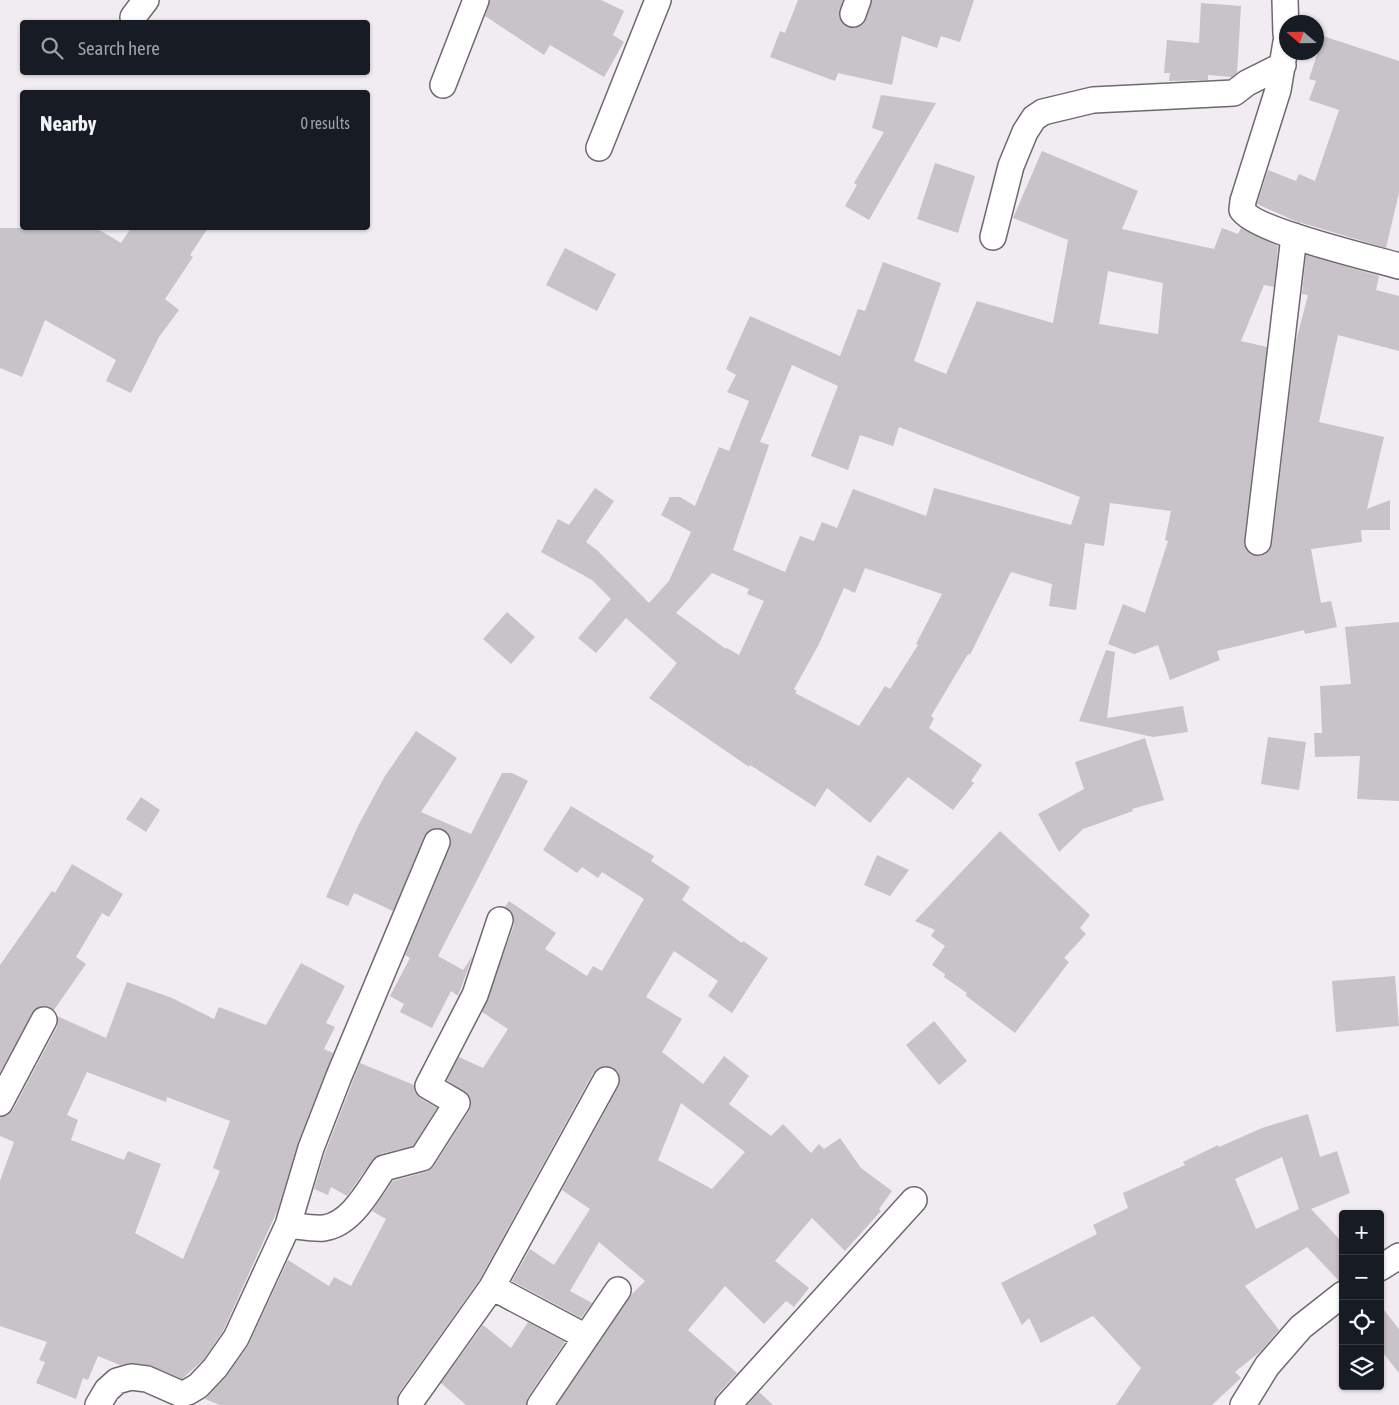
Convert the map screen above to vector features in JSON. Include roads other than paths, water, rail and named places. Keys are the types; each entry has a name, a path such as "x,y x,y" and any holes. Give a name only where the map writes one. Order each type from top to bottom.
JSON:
{"street":[{"path":"443,85 476,0"},
{"path":"599,148 658,0"},
{"path":"1285,0 1285,15"},
{"path":"993,237 1011,166 1025,132 1034,118 1043,112 1093,100 1234,93 1279,59"},
{"path":"1283,60 1243,200 1242,210 1253,220 1294,236 1399,266"},
{"path":"1258,542 1294,236"},
{"path":"98,1405 107,1390 117,1381 131,1377 147,1379 181,1394 198,1386 215,1368 236,1338 288,1225 311,1148 339,1076 437,842"},
{"path":"288,1225 324,1228 342,1221 358,1205 384,1168 422,1158 457,1103 428,1086 475,995 500,920"},
{"path":"0,1103 44,1020"},
{"path":"411,1401 492,1286 606,1080"},
{"path":"728,1405 914,1200"},
{"path":"1384,1265 1399,1256"},
{"path":"492,1286 586,1337"},
{"path":"540,1405 618,1290"},
{"path":"1243,1405 1267,1366 1301,1327 1339,1297"}]}
